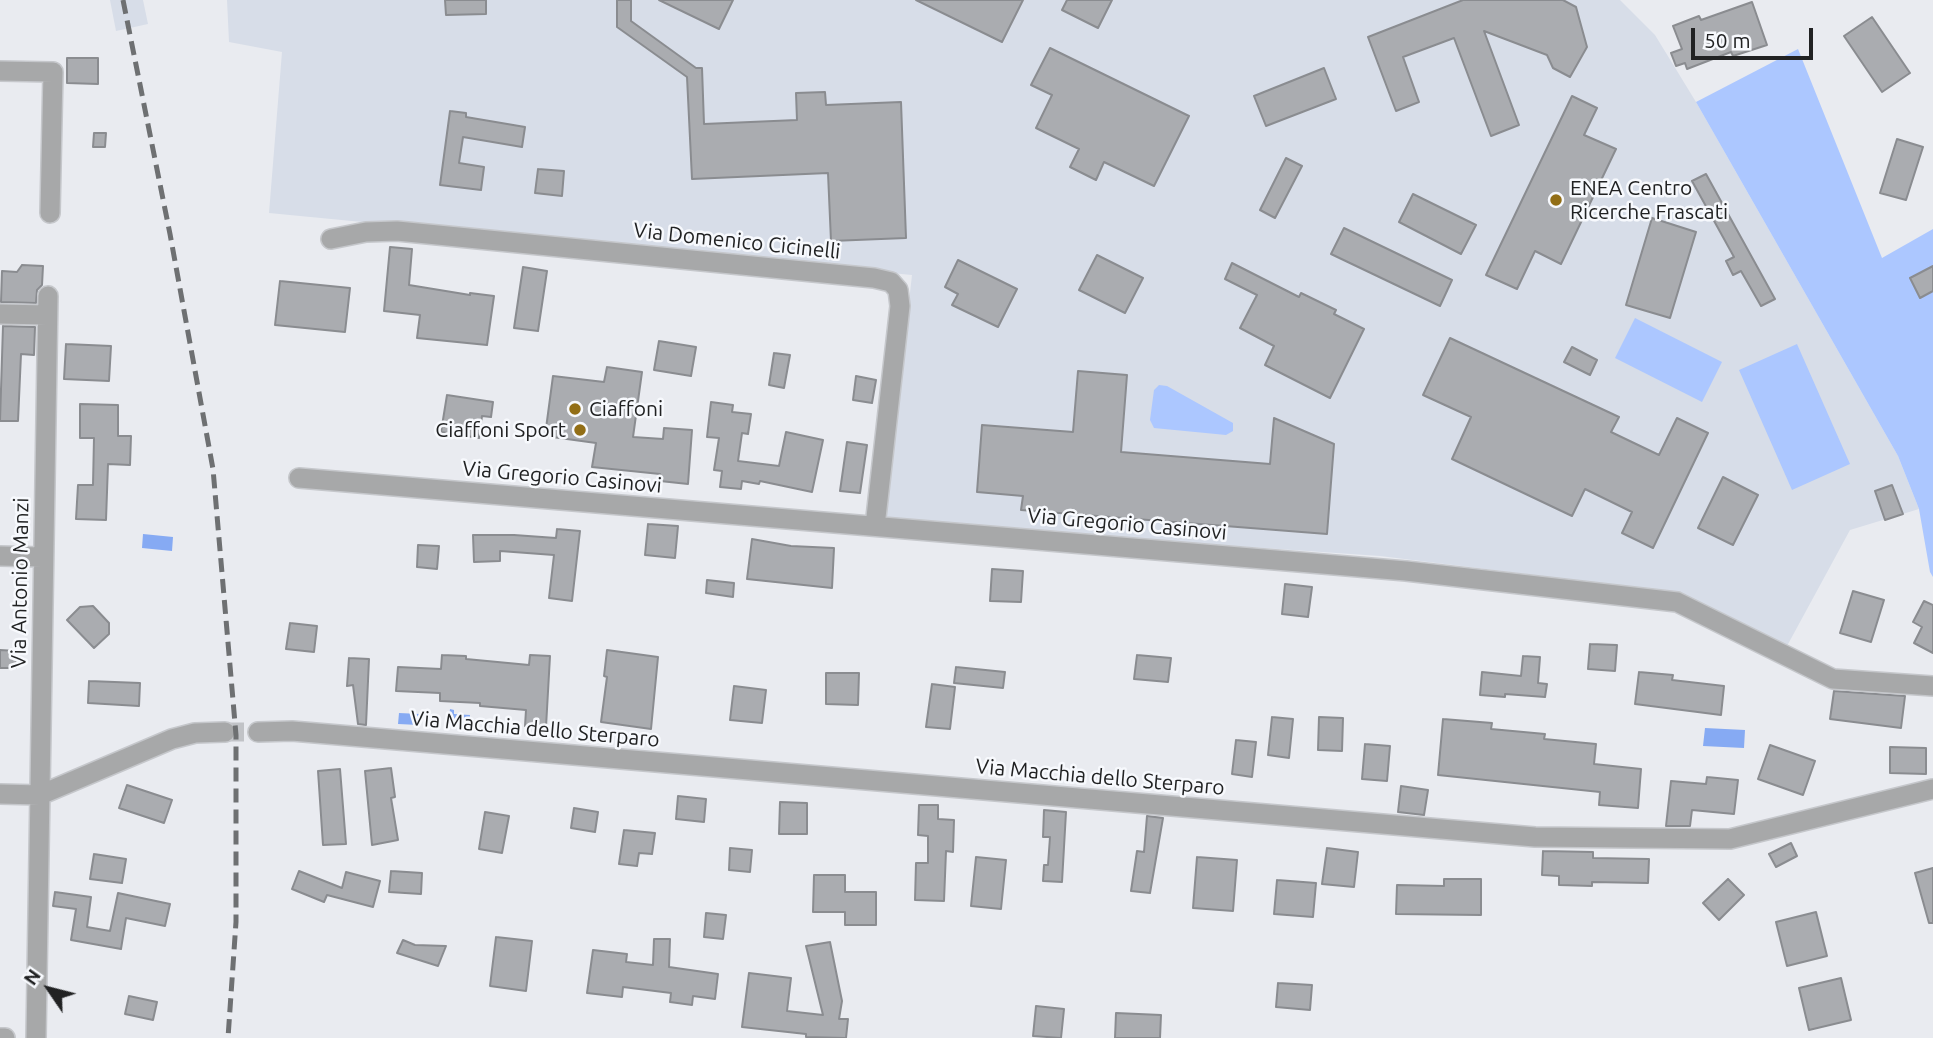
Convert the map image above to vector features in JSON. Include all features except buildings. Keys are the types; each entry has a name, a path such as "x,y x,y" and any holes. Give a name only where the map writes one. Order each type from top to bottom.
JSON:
{"street":[{"path":"0,71 52,72 50,213"},
{"name":"Via Domenico Cicinelli","path":"331,239 366,232 397,231 861,276 891,282 898,290 900,306 875,526"},
{"name":"Via Antonio Manzi","path":"0,314 48,306 36,1038"},
{"name":"Via Gregorio Casinovi","path":"299,478 1406,570 1677,602 1833,679 1933,686"},
{"path":"0,556 43,557"},
{"path":"0,794 40,795 159,743 195,733 225,732"},
{"name":"Via Macchia dello Sterparo","path":"258,732 306,733 1535,837 1730,839 1933,789"}],"shaded area":[{"path":"110,0 143,0 148,24 116,31"},
{"path":"227,0 1620,0 1655,35 1696,102 1898,456 1919,509 1850,530 1787,646 1672,592 1380,556 884,522 912,275 269,213 282,52 229,42"},
{"path":"1798,49 1882,258 1933,229 1933,577 1919,509 1898,456 1696,102"},
{"path":"1635,318 1722,362 1702,402 1615,358"},
{"path":"1797,344 1850,464 1792,490 1739,370"},
{"path":"1159,385 1167,386 1233,423 1233,431 1226,435 1154,428 1150,420 1154,390"},
{"path":"143,534 173,537 172,551 142,548"},
{"path":"450,709 454,710 454,714 470,715 469,728 448,726"},
{"path":"399,713 420,714 419,725 398,724"},
{"path":"1705,728 1745,730 1744,748 1703,746"}],"tunnel":[{"path":"225,732 258,732"}],"railway":[{"path":"123,0 213,469 236,735 236,922 228,1038"}],"place":[{"name":"ENEA Centro Ricerche Frascati","path":"1556,200"},
{"name":"Ciaffoni","path":"575,409"},
{"name":"Ciaffoni Sport","path":"580,430"}]}
